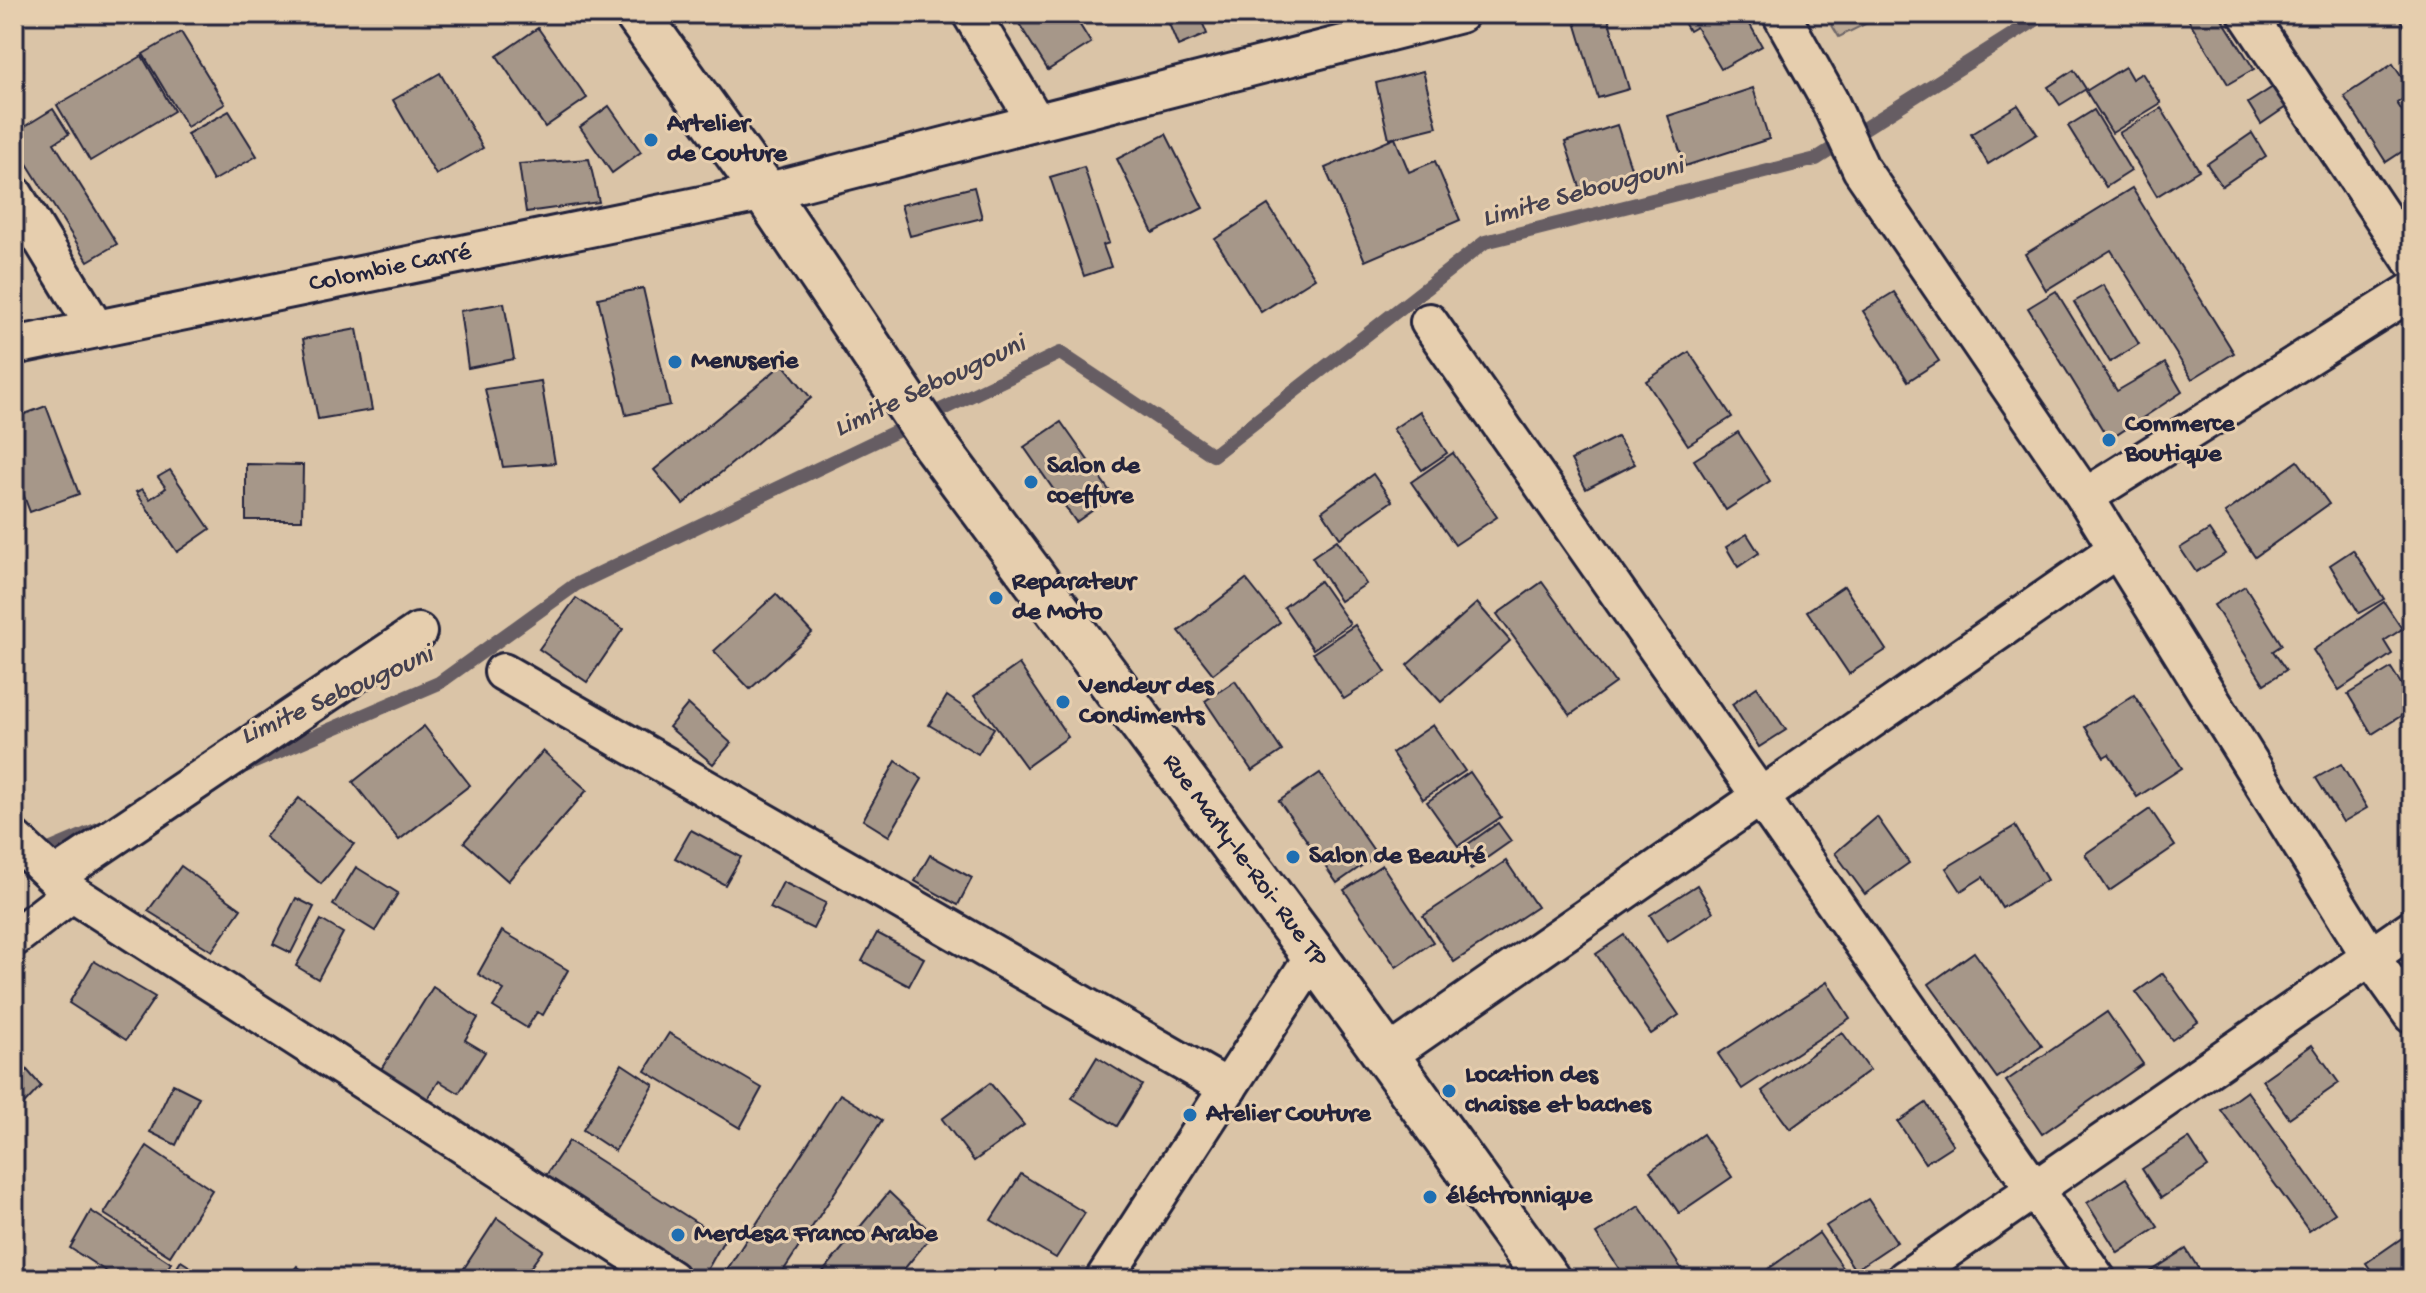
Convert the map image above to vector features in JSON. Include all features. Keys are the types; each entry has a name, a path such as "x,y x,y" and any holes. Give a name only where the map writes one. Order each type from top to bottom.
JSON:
{"street":[{"path":"637,14 765,192"},
{"path":"971,14 1036,122"},
{"name":"Colombie Carré","path":"14,346 765,192 1036,122 1374,24 1460,14"},
{"path":"1781,14 1829,100 1861,169 2085,497 2370,956 2412,1015"},
{"path":"2247,14 2412,261"},
{"name":"Rue Marly-le-Roi- Rue TP","path":"765,192 935,445 1314,955 1547,1279"},
{"path":"14,194 96,329"},
{"path":"2085,497 2412,291"},
{"path":"1429,322 2097,1279"},
{"path":"1387,1056 2117,549"},
{"path":"14,938 64,884 418,632"},
{"path":"503,672 1228,1088"},
{"path":"14,839 64,884 671,1279"},
{"path":"1905,1279 2412,928"},
{"path":"1104,1279 1314,955"}],"shaded area":[{"path":"1825,14 1885,14 1839,37"}],"building":[{"path":"1013,14 1073,14 1091,43 1048,70"},
{"path":"1165,14 1199,14 1207,34 1178,46"},
{"path":"1607,14 1629,89 1598,98 1575,22"},
{"path":"1679,14 1744,14 1762,46 1721,69 1696,27 1689,31"},
{"path":"2185,14 2219,14 2254,69 2228,84"},
{"path":"2396,14 2412,14 2412,28 2408,31"},
{"path":"538,28 587,98 545,127 497,56"},
{"path":"181,32 225,104 187,127 143,54"},
{"path":"14,55 23,70 14,75"},
{"path":"142,56 174,111 90,161 57,105"},
{"path":"2393,64 2412,93 2397,103 2412,126 2412,145 2386,162 2344,96"},
{"path":"2125,67 2132,79 2142,73 2161,103 2112,133 2086,91"},
{"path":"2074,70 2086,89 2060,105 2048,87"},
{"path":"1423,71 1437,127 1389,139 1376,83"},
{"path":"440,73 483,148 436,175 393,100"},
{"path":"2273,87 2286,107 2261,124 2248,103"},
{"path":"1753,88 1769,139 1685,166 1668,116"},
{"path":"2018,105 2037,134 1988,164 1971,134"},
{"path":"609,106 641,152 612,173 580,127"},
{"path":"2161,108 2199,170 2157,196 2119,133"},
{"path":"53,109 69,134 54,143 117,244 88,261 14,143 14,133"},
{"path":"2094,110 2131,171 2106,187 2068,126"},
{"path":"229,111 257,156 213,181 187,134"},
{"path":"1617,125 1634,177 1582,193 1565,142"},
{"path":"2252,133 2266,156 2222,186 2207,164"},
{"path":"1166,134 1203,208 1153,233 1117,159"},
{"path":"1395,138 1409,172 1435,161 1460,220 1365,261 1325,168"},
{"path":"589,159 599,202 526,212 519,164"},
{"path":"1084,167 1109,243 1103,245 1111,267 1084,276 1050,177"},
{"path":"974,187 982,218 910,236 901,205"},
{"path":"2132,188 2234,353 2192,379 2111,250 2046,290 2025,254"},
{"path":"1268,205 1315,278 1261,312 1215,239"},
{"path":"2103,285 2139,344 2110,362 2074,302"},
{"path":"643,288 670,405 626,415 598,298"},
{"path":"2056,291 2117,391 2165,363 2182,392 2109,440 2028,308"},
{"path":"1894,292 1939,361 1908,381 1863,311"},
{"path":"504,303 514,359 468,368 460,311"},
{"path":"357,329 372,410 318,419 303,339"},
{"path":"1689,352 1732,417 1688,445 1646,381"},
{"path":"783,364 811,398 683,504 654,470"},
{"path":"541,381 555,463 503,467 485,389"},
{"path":"46,406 79,494 30,512 14,470 14,418"},
{"path":"1420,411 1447,453 1422,470 1393,429"},
{"path":"1061,422 1113,496 1076,522 1024,447"},
{"path":"1738,432 1770,481 1726,510 1694,460"},
{"path":"1617,437 1635,464 1586,489 1571,460"},
{"path":"1453,453 1497,517 1455,545 1411,482"},
{"path":"2298,461 2329,504 2255,557 2225,513"},
{"path":"246,464 303,465 302,520 246,520"},
{"path":"170,470 210,529 177,552 136,492 142,489 150,499 166,488 158,477"},
{"path":"1373,474 1392,501 1340,538 1322,511"},
{"path":"2209,530 2225,554 2196,572 2180,548"},
{"path":"1747,534 1759,553 1738,567 1726,547"},
{"path":"1337,540 1366,584 1340,601 1312,557"},
{"path":"2353,550 2384,599 2359,613 2330,565"},
{"path":"1246,579 1280,622 1213,674 1179,631"},
{"path":"1320,581 1350,624 1313,649 1284,607"},
{"path":"1542,582 1615,683 1570,715 1497,614"},
{"path":"1844,586 1886,650 1849,674 1807,611"},
{"path":"2245,586 2282,645 2273,651 2286,670 2264,684 2214,605"},
{"path":"776,594 812,633 750,689 714,651"},
{"path":"576,598 623,629 587,682 539,649"},
{"path":"2384,602 2402,629 2384,641 2392,654 2339,690 2313,650"},
{"path":"1477,603 1510,641 1441,702 1407,665"},
{"path":"1355,625 1386,672 1344,699 1313,653"},
{"path":"1019,664 1068,737 1026,767 974,696"},
{"path":"2391,668 2412,701 2412,709 2372,734 2348,694"},
{"path":"1235,681 1282,751 1252,771 1205,701"},
{"path":"1757,687 1786,730 1759,747 1732,704"},
{"path":"2134,695 2182,768 2137,797 2109,754 2104,757 2085,727"},
{"path":"947,696 994,728 978,754 929,725"},
{"path":"688,704 731,743 713,764 669,727"},
{"path":"1433,725 1465,771 1423,799 1392,753"},
{"path":"424,726 470,785 399,840 353,782"},
{"path":"543,751 587,790 508,881 464,842"},
{"path":"896,761 922,779 889,836 863,820"},
{"path":"2341,764 2367,808 2343,822 2316,778"},
{"path":"1470,772 1501,817 1458,846 1427,802"},
{"path":"1320,773 1377,855 1337,883 1279,801"},
{"path":"299,798 354,844 321,884 265,837"},
{"path":"2150,809 2175,846 2109,891 2085,854"},
{"path":"1877,817 1909,863 1865,894 1835,853"},
{"path":"1498,823 1511,841 1471,869 1458,851"},
{"path":"2015,826 2047,880 2002,908 1983,877 1961,891 1946,868"},
{"path":"691,830 741,857 725,885 675,858"},
{"path":"930,855 972,878 958,905 915,881"},
{"path":"1506,861 1537,907 1454,962 1423,916"},
{"path":"1382,865 1433,942 1396,967 1344,890"},
{"path":"181,866 241,909 212,951 148,911"},
{"path":"356,867 398,893 375,931 333,905"},
{"path":"783,882 826,903 813,929 770,908"},
{"path":"1697,885 1713,912 1667,942 1650,915"},
{"path":"296,898 314,907 291,953 273,944"},
{"path":"321,920 343,933 318,979 296,966"},
{"path":"502,931 568,970 543,1015 537,1012 527,1028 493,1007 504,990 478,974"},
{"path":"877,933 924,958 909,986 862,961"},
{"path":"1624,935 1679,1015 1651,1034 1596,954"},
{"path":"1974,952 2042,1046 1997,1078 1929,984"},
{"path":"94,961 155,997 126,1040 69,1003"},
{"path":"2163,973 2198,1022 2172,1040 2136,992"},
{"path":"1827,982 1850,1018 1742,1089 1718,1054"},
{"path":"433,987 478,1018 465,1040 485,1052 459,1093 439,1081 427,1100 380,1071"},
{"path":"2107,1012 2143,1064 2042,1134 2006,1081"},
{"path":"1842,1032 1870,1070 1790,1129 1762,1091"},
{"path":"669,1033 762,1088 740,1128 645,1071"},
{"path":"2312,1045 2339,1083 2289,1118 2262,1080"},
{"path":"14,1055 41,1086 14,1115"},
{"path":"1097,1057 1142,1085 1117,1126 1072,1098"},
{"path":"622,1064 654,1085 615,1151 583,1130"},
{"path":"990,1083 1024,1125 974,1161 942,1119"},
{"path":"173,1084 199,1097 176,1145 150,1132"},
{"path":"2247,1091 2335,1213 2309,1231 2221,1110"},
{"path":"840,1094 882,1120 778,1279 721,1279"},
{"path":"1926,1103 1953,1145 1925,1163 1898,1122"},
{"path":"1703,1134 1732,1177 1679,1213 1650,1171"},
{"path":"2189,1138 2208,1167 2161,1198 2142,1169"},
{"path":"569,1141 724,1240 702,1279 543,1180"},
{"path":"147,1146 212,1190 170,1256 104,1214"},
{"path":"1021,1174 1085,1213 1056,1258 991,1220"},
{"path":"2126,1178 2158,1227 2118,1253 2087,1203"},
{"path":"889,1192 933,1234 896,1279 826,1279 821,1274"},
{"path":"1868,1199 1897,1242 1855,1270 1826,1226"},
{"path":"1639,1206 1683,1271 1671,1279 1626,1279 1596,1234"},
{"path":"91,1211 171,1263 161,1279 118,1279 70,1248"},
{"path":"497,1218 543,1250 522,1279 457,1279"},
{"path":"2412,1231 2412,1279 2377,1279 2366,1263"},
{"path":"1819,1233 1848,1275 1842,1279 1754,1279"},
{"path":"2186,1249 2205,1279 2139,1279"},
{"path":"181,1261 209,1279 170,1279"},
{"path":"297,1266 312,1279 287,1279"}],"waterway":[{"name":"Limite Sebougouni","path":"245,766 439,683 575,585 1060,353 1213,455 1485,242 1816,159 2045,14"},
{"name":"Limite Sebougouni","path":"34,850 49,850 101,828"}],"place":[{"name":"Artelier de Couture","path":"651,140"},
{"name":"Menuserie","path":"675,362"},
{"name":"Commerce Boutique","path":"2109,440"},
{"name":"Salon de coeffure","path":"1031,482"},
{"name":"Reparateur de Moto","path":"996,598"},
{"name":"Vendeur des Condiments","path":"1063,702"},
{"name":"Salon de Beauté","path":"1293,857"},
{"name":"Location des chaisse et baches","path":"1449,1091"},
{"name":"Atelier Couture","path":"1190,1115"},
{"name":"éléctronnique","path":"1430,1197"},
{"name":"Merdesa Franco Arabe","path":"678,1235"}]}
